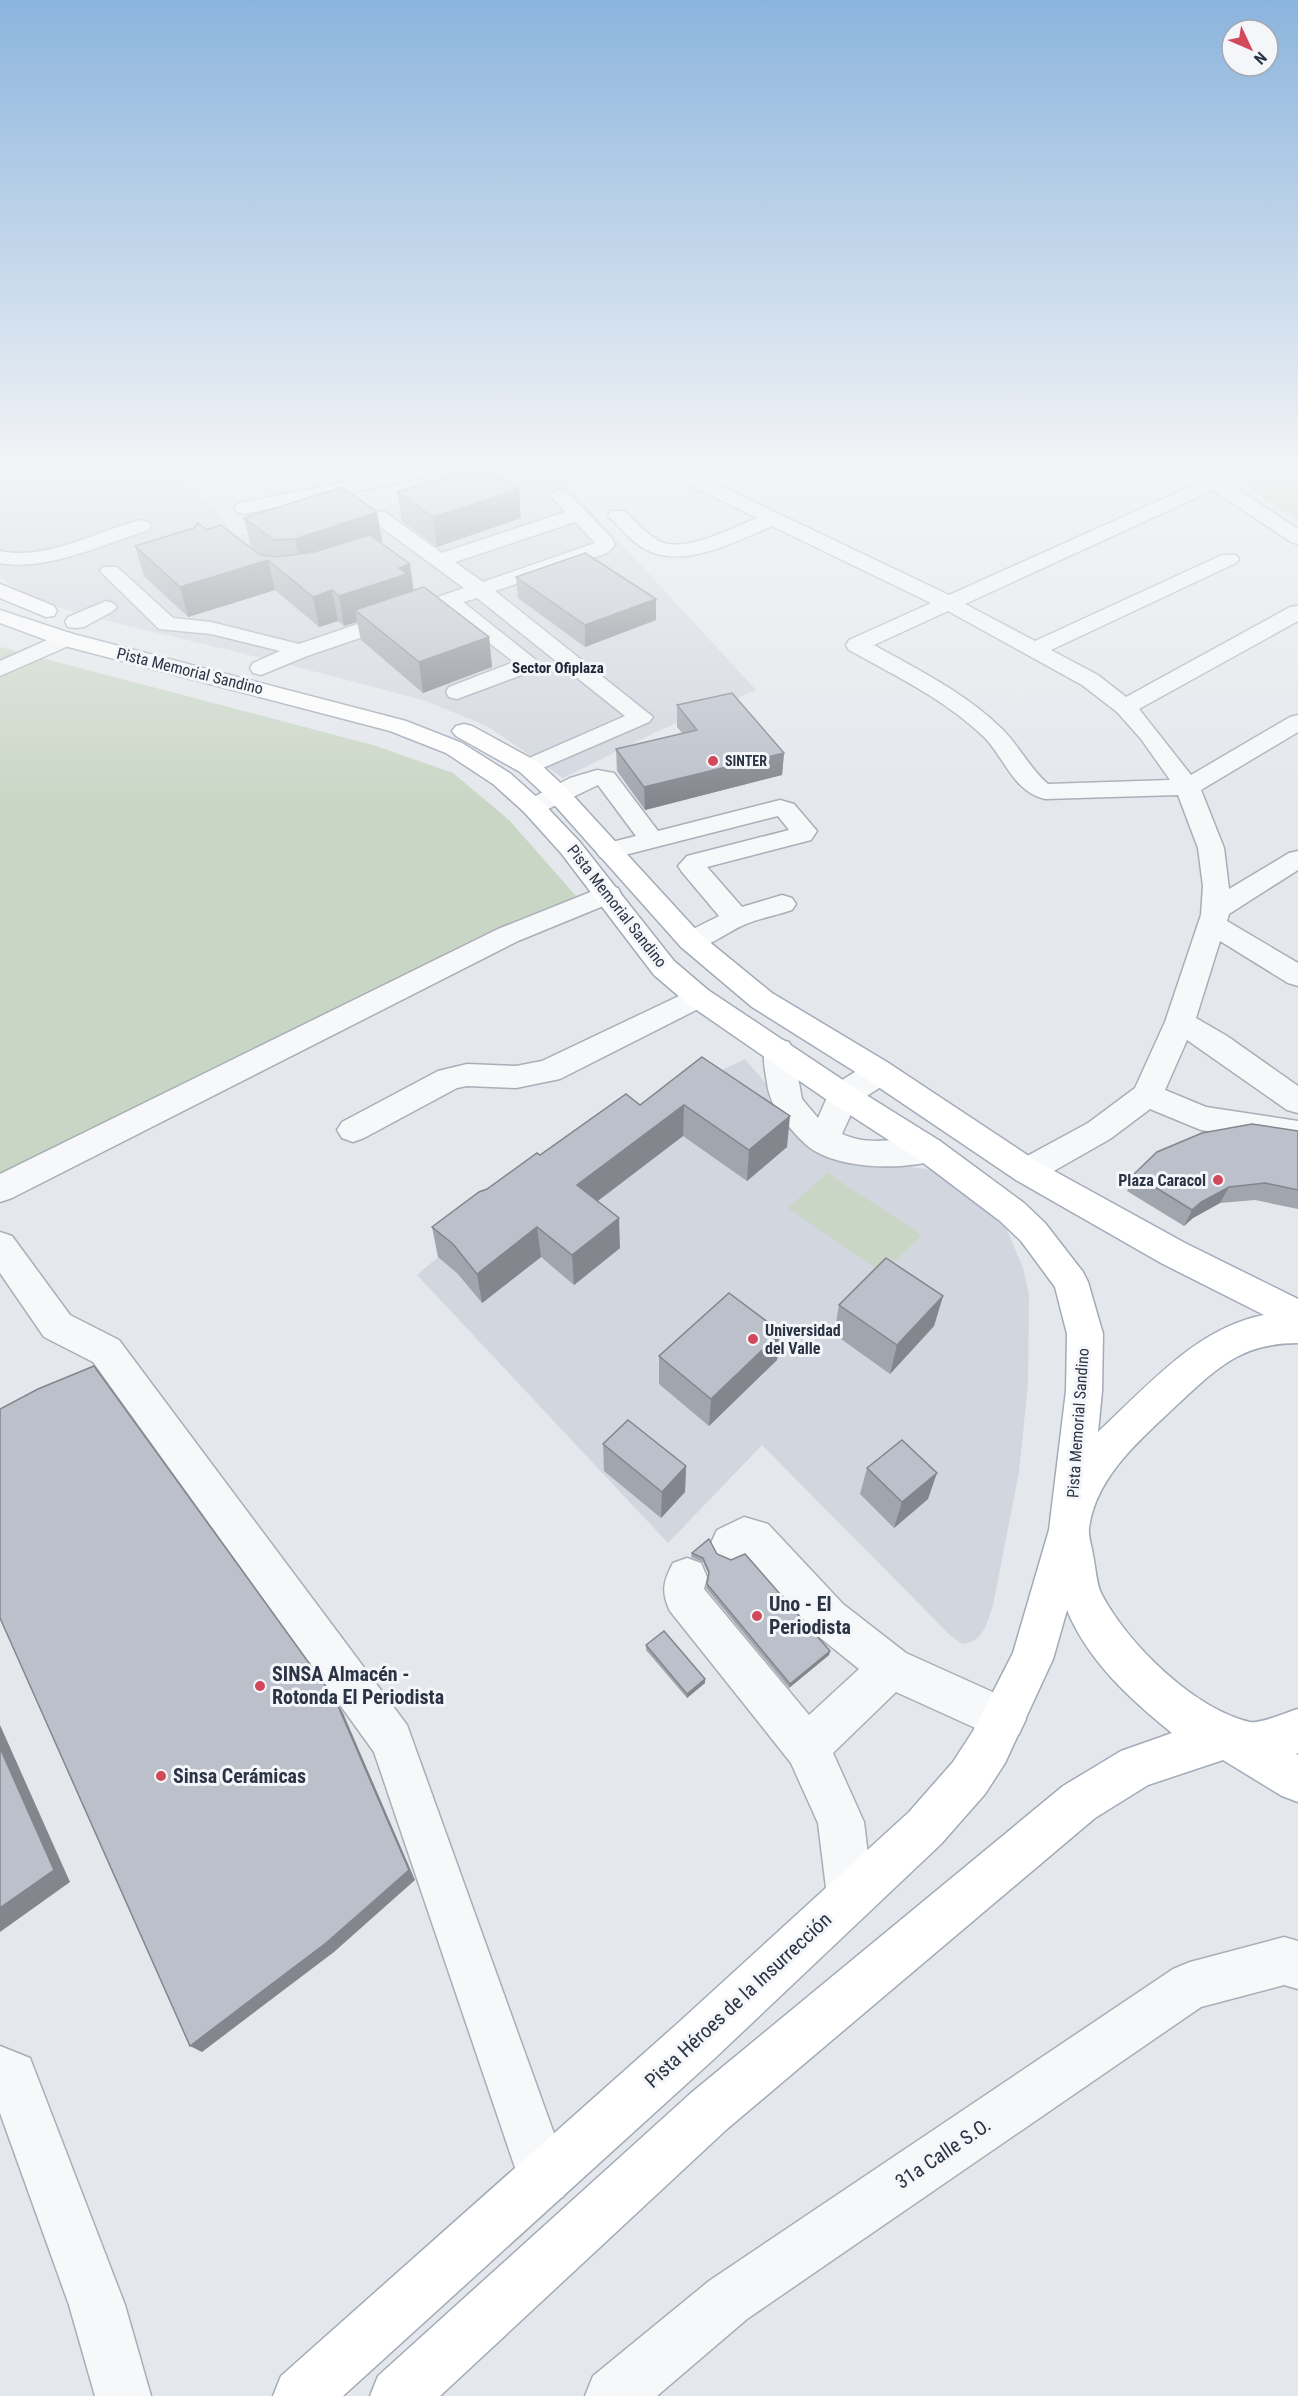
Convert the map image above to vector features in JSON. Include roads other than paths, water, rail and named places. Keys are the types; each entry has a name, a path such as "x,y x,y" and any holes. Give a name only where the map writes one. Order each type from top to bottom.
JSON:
{"main road":[{"name":"Pista Memorial Sandino","path":"0,590 70,630"},
{"name":"Pista Memorial Sandino","path":"0,616 70,630 173,656 323,705 398,726 454,748 502,779 533,807 570,847 664,968 698,997 844,1096 929,1150 1012,1212 1039,1239 1071,1282 1084,1334 1086,1363 1069,1530"},
{"path":"173,656 192,664 237,675 250,665 268,682 308,695 323,705"},
{"name":"Pista Memorial Sandino","path":"250,665 296,676"},
{"name":"Pista Memorial Sandino","path":"375,697 473,734 529,767 559,795 691,941 762,1000 879,1073 1027,1171 1173,1253 1298,1316"},
{"path":"1298,1328 1250,1333 1223,1346 1198,1364 1100,1459 1082,1486 1069,1530 1079,1589 1086,1607 1114,1650 1173,1707 1298,1780"},
{"name":"Pista Héroes de la Insurrección","path":"301,2396 696,2041 925,1828 955,1796 989,1747 1032,1659 1069,1530"},
{"path":"398,2396 709,2111 1079,1802 1137,1767 1227,1737 1253,1744 1298,1731"}],"street":[{"path":"121,582 167,624 211,628 277,643 299,651"},
{"path":"468,582 641,717 529,767"},
{"path":"250,665 299,651 502,582"},
{"path":"905,582 1036,649 1090,680 1125,707 1149,734 1188,787 1211,848 1214,906 1180,1022 1147,1095 1099,1131 1027,1171"},
{"path":"995,582 857,645 946,696 978,720 1004,744 1035,788 1040,791 1188,787 1298,722"},
{"path":"1036,649 1180,582"},
{"path":"447,600 530,664 457,692"},
{"path":"0,669 106,607"},
{"path":"1125,707 1298,612"},
{"path":"533,807 579,783 599,777 605,778 651,839"},
{"path":"609,851 780,808 785,809 804,831 802,834 696,862 691,866 735,918"},
{"path":"1214,906 1229,893 1244,892 1298,859"},
{"path":"0,1189 508,935 608,894"},
{"path":"691,941 735,918 782,904"},
{"path":"1214,906 1298,976"},
{"path":"352,1131 449,1079 467,1075 516,1077 549,1071 698,997"},
{"path":"1180,1022 1216,1043 1298,1102"},
{"path":"778,1050 787,1101 810,1132 823,1141 847,1150 877,1155 902,1155 929,1150"},
{"path":"823,1141 844,1096 879,1073"},
{"path":"1147,1095 1201,1118 1298,1133"},
{"path":"0,1246 57,1326 106,1351 392,1740 544,2178"},
{"path":"731,1543 744,1536 754,1537 828,1618 891,1668 1004,1719"},
{"path":"687,1577 683,1585 684,1597 807,1747 841,1822 850,1896"},
{"path":"807,1747 891,1668"},
{"name":"31a Calle S.O.","path":"613,2396 728,2300 1190,1986 1284,1961 1298,1965"},
{"path":"0,2071 12,2076 97,2305 123,2396"}],"place":[{"name":"SINTER","path":"713,761"},
{"name":"Plaza Caracol","path":"1218,1180"},
{"name":"Universidad del Valle","path":"753,1339"},
{"name":"Uno - El Periodista","path":"757,1616"},
{"name":"SINSA Almacén - Rotonda El Periodista","path":"260,1686"},
{"name":"Sinsa Cerámicas","path":"161,1776"}],"district":[{"name":"Sector Ofiplaza","path":"558,668"}]}
